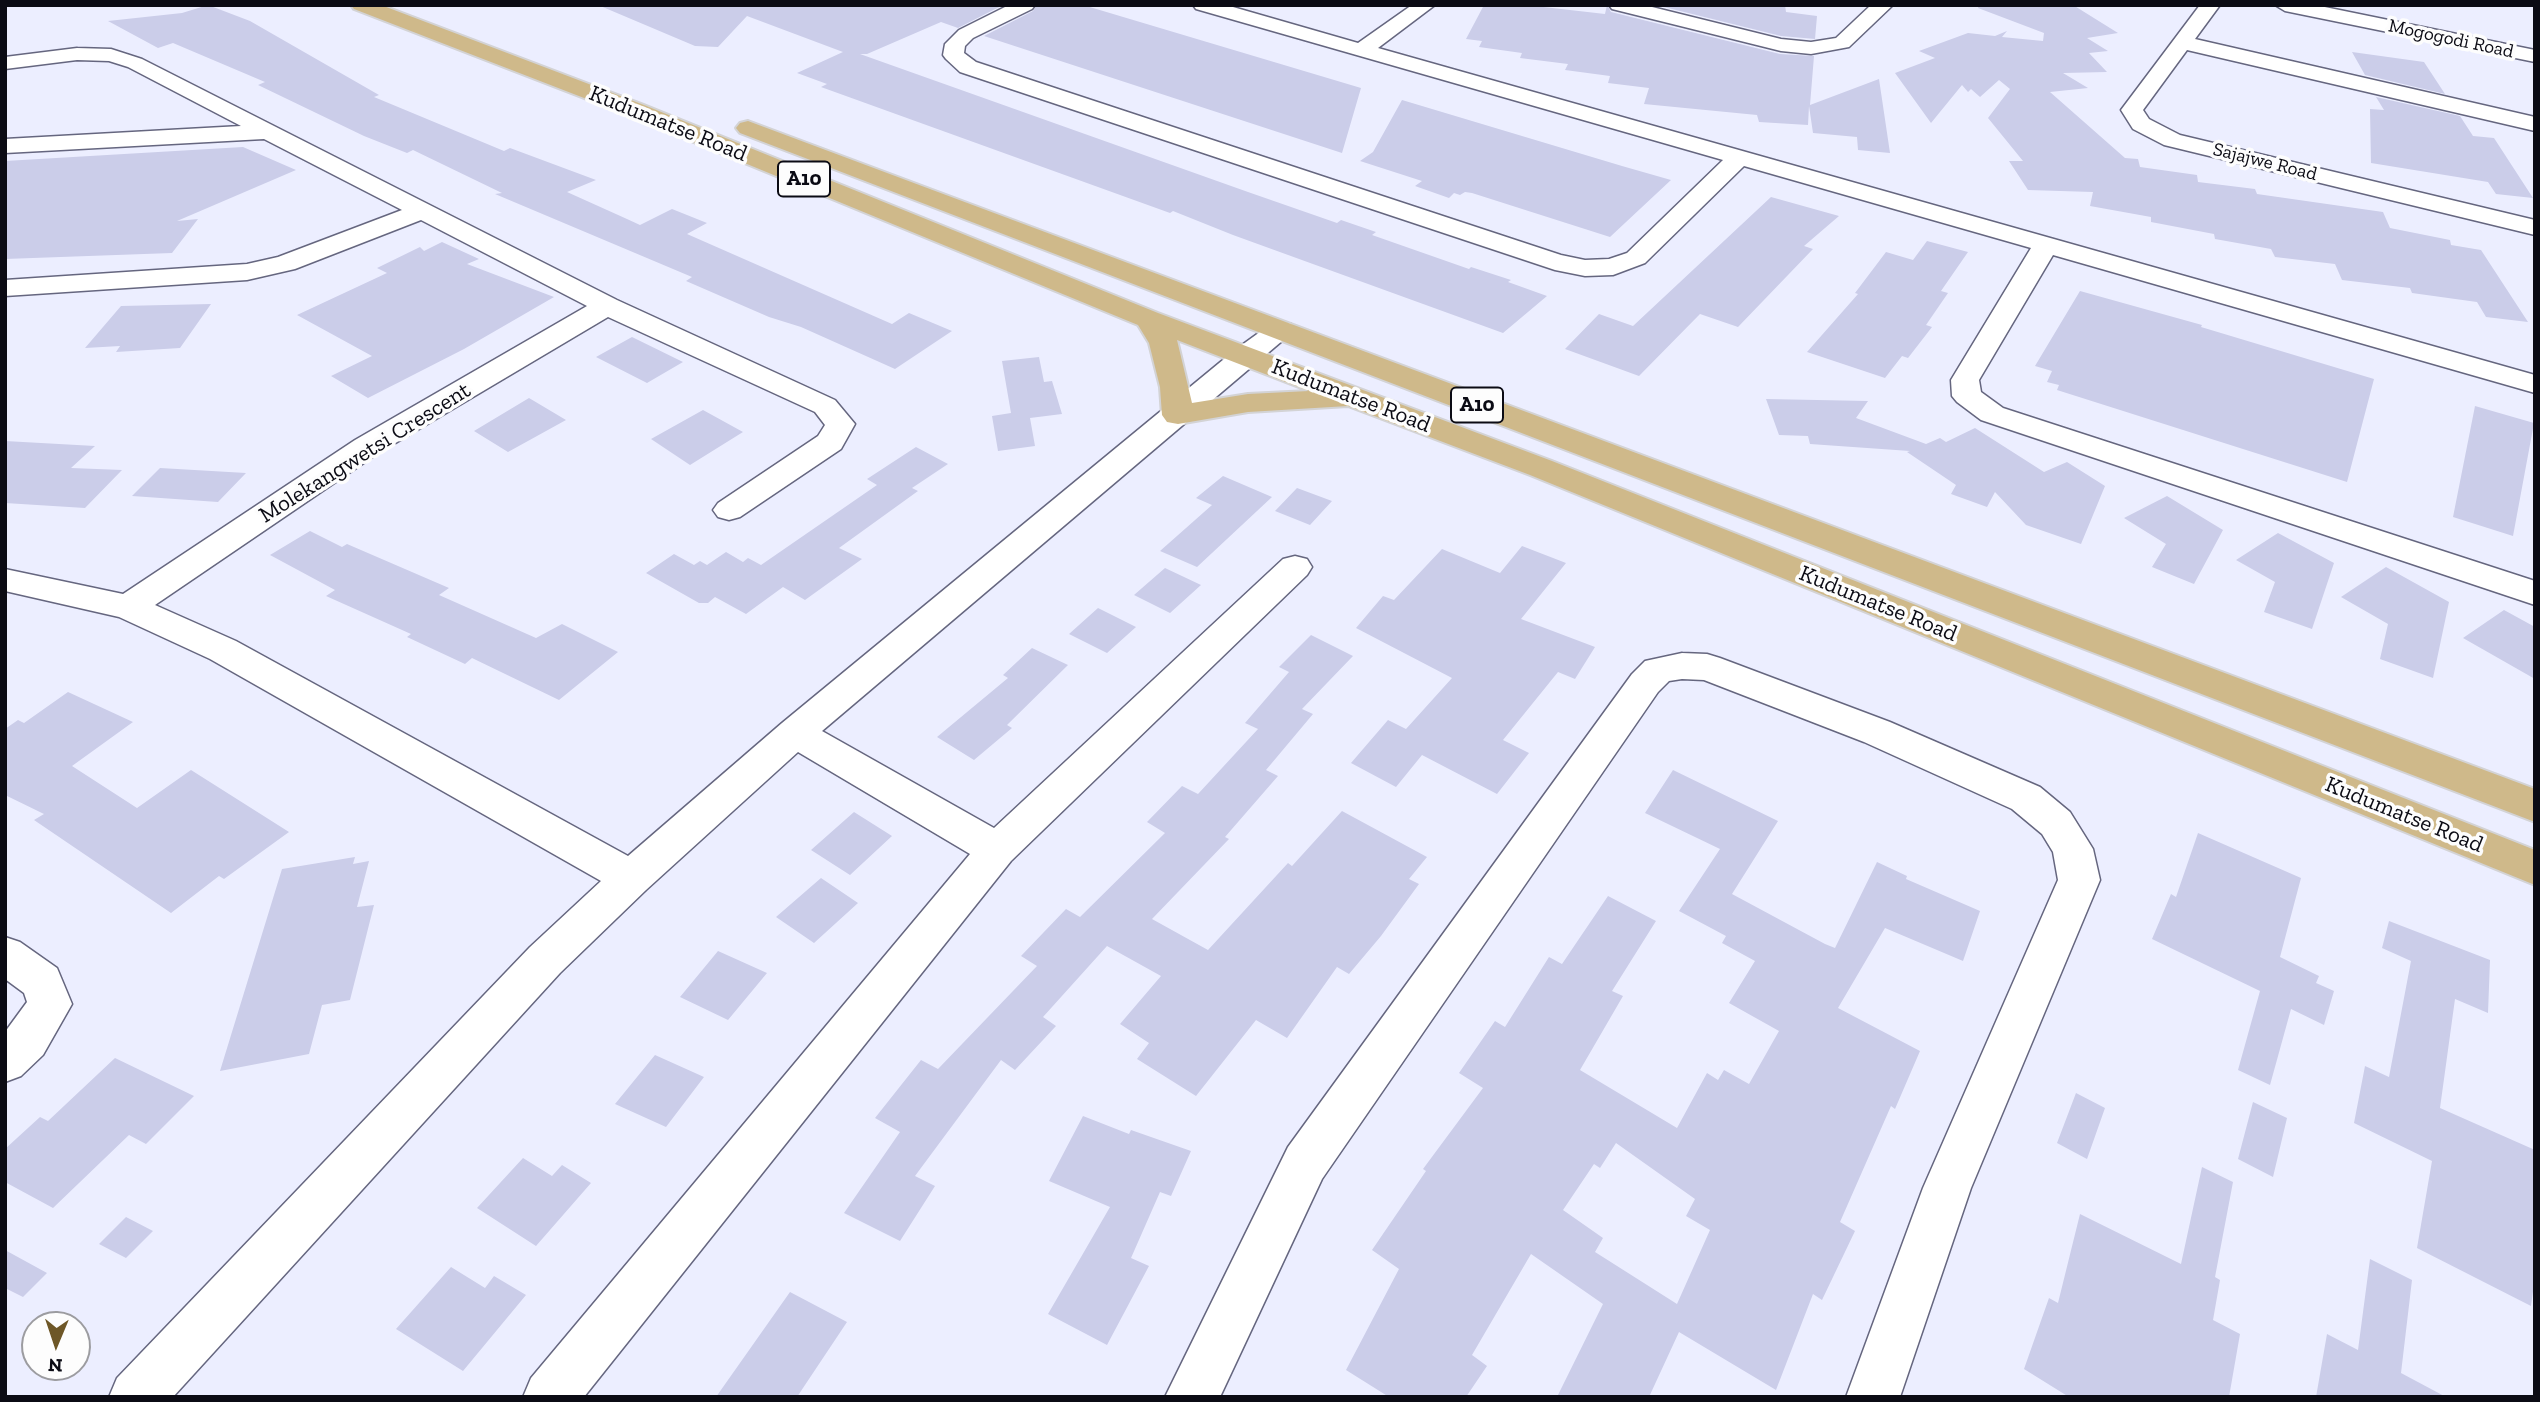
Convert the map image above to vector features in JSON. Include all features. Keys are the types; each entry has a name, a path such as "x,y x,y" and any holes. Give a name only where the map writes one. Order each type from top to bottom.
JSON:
{"main road":[{"name":"Kudumatse Road","path":"361,5 636,110 1148,319 1553,473 2535,868"},
{"name":"Kudumatse Road","path":"418,5 2535,806"},
{"path":"1148,319 1164,343 1175,387 1178,415 1248,403 1354,398"}],"street":[{"path":"1025,5 966,34 955,44 953,55 968,67 1555,262 1585,268 1613,267 1636,258 1740,157"},
{"path":"1203,5 2535,384"},
{"path":"1363,49 1425,5"},
{"path":"1619,5 1781,45 1811,48 1842,43 1882,5"},
{"name":"Sajajwe Road","path":"2210,5 2132,110 2141,124 2172,140 2535,228"},
{"name":"Mogogodi Road","path":"2285,5 2525,55"},
{"path":"2525,55 2535,35"},
{"path":"2181,42 2535,124"},
{"path":"5,63 76,54 111,55 135,64 607,306 825,406 840,424 830,442 729,510"},
{"path":"5,146 264,132"},
{"path":"5,288 247,272 286,262 424,210"},
{"path":"2045,246 1965,380 1967,396 1975,402 1992,414 2535,593"},
{"name":"Molekangwetsi Crescent","path":"128,607 366,447 607,306"},
{"path":"136,1397 545,960 631,878 795,733 1178,415 1245,356 1281,330"},
{"path":"550,1397 997,850 1295,567"},
{"path":"5,580 128,607 223,650 631,878"},
{"path":"1192,1397 1305,1163 1645,683 1658,670 1682,666 1707,667 1877,732 2026,798 2056,823 2073,849 2078,880 1947,1188 1873,1397"},
{"path":"795,733 997,850"},
{"path":"5,955 42,981 50,1004 27,1041 5,1061"}],"building":[{"path":"208,5 250,21 379,95 374,97 504,151 510,148 596,180 567,192 640,225 672,209 707,223 687,234 892,324 909,313 952,331 895,369 801,327 769,317 686,281 692,277 495,194 502,193 413,150 407,153 364,136 258,85 265,82 173,43 158,48 108,21 182,13"},
{"path":"598,5 1003,5 958,28 941,22 867,54 860,54 1337,223 1341,220 1376,232 1372,235 1469,269 1471,267 1511,280 1508,282 1547,296 1503,333 1173,211 1170,213 821,87 827,84 797,73 843,52 747,16 718,47 695,46"},
{"path":"1037,5 1083,5 1361,88 1342,153 984,36 1033,11"},
{"path":"1484,5 1526,5 1605,14 1607,5 1611,12 1780,54 1814,56 1810,105 1879,79 1890,153 1858,150 1857,137 1813,133 1809,106 1808,125 1759,122 1757,115 1644,104 1649,88 1608,83 1610,76 1565,70 1568,64 1520,58 1522,53 1479,47 1482,41 1466,39"},
{"path":"1656,5 1785,5 1786,12 1817,16 1815,39 1781,36"},
{"path":"1979,5 2073,5 2118,33 2087,38 2108,51 2089,53 2107,72 2063,73 2088,88 2050,92 2125,158 2138,159 2140,167 2197,175 2198,182 2255,189 2257,194 2383,212 2390,228 2450,240 2451,245 2481,250 2528,322 2486,317 2477,302 2412,293 2410,288 2342,280 2335,264 2275,257 2271,249 2215,239 2214,234 2151,222 2151,217 2090,206 2093,192 2028,190 2009,161 2023,161 1988,118 2010,89 1999,80 1980,97 1971,89 1968,92 1962,85 1931,123 1895,73 1935,58 1919,51 1968,33 1995,36 2007,31 2002,37 2043,41 2044,33 1978,8"},
{"path":"2352,52 2424,62 2445,94 2365,75"},
{"path":"2376,97 2460,116 2473,136 2494,138 2533,198 2496,194 2488,182 2371,163 2370,109 2384,110"},
{"path":"1402,100 1671,180 1610,237 1472,193 1454,193 1449,198 1415,186 1422,181 1360,161 1373,152"},
{"path":"243,147 296,170 177,221 198,219 172,253 5,259 5,161"},
{"path":"1771,197 1839,216 1804,246 1813,249 1738,327 1700,314 1639,376 1565,349 1599,314 1633,326"},
{"path":"1927,241 1968,252 1941,291 1948,293 1926,325 1932,327 1908,358 1902,356 1885,378 1807,352 1858,294 1855,293 1886,252 1913,260"},
{"path":"442,242 479,259 467,264 554,297 464,349 368,398 331,376 372,356 297,315 387,273 377,268 420,247 424,251"},
{"path":"2080,291 2202,325 2201,327 2374,379 2347,482 2057,390 2059,385 2047,382 2052,371 2035,366"},
{"path":"211,304 180,348 116,352 120,346 85,348 121,306"},
{"path":"632,337 683,362 647,383 596,357"},
{"path":"1039,357 1044,382 1052,381 1062,414 1030,418 1035,446 998,451 992,416 1011,413 1002,361"},
{"path":"529,398 566,420 508,452 474,431"},
{"path":"1766,399 1868,401 1856,418 1926,444 1940,438 1946,442 1975,428 2044,472 2067,462 2105,486 2081,544 2026,525 1995,492 1987,507 1951,494 1956,485 1907,452 1910,451 1810,444 1808,436 1779,435"},
{"path":"2475,406 2534,423 2513,536 2453,517"},
{"path":"703,410 743,432 690,465 651,439"},
{"path":"5,441 95,446 71,468 122,470 85,508 5,503"},
{"path":"916,447 948,464 912,488 918,491 839,548 862,559 805,600 783,587 746,614 715,597 708,603 699,603 646,573 674,554 694,565 700,561 707,565 726,552 743,562 748,558 761,565 877,485 867,479"},
{"path":"160,468 246,473 218,502 132,496"},
{"path":"1223,476 1272,497 1197,567 1160,551 1212,505 1196,498"},
{"path":"1297,488 1332,501 1310,525 1275,511"},
{"path":"2167,496 2223,530 2194,584 2152,567 2166,544 2124,518"},
{"path":"310,531 342,547 347,544 449,588 439,595 536,638 562,624 618,652 559,700 472,658 465,664 407,637 411,634 326,596 335,590 270,555"},
{"path":"2278,533 2334,563 2312,629 2264,612 2275,582 2236,560"},
{"path":"1522,546 1566,563 1521,619 1595,647 1575,679 1558,672 1503,740 1529,753 1497,794 1422,755 1396,787 1351,763 1388,720 1406,729 1452,678 1356,628 1383,596 1394,600 1442,549 1500,573"},
{"path":"2386,567 2449,602 2433,678 2380,659 2388,624 2341,597"},
{"path":"1165,568 1201,585 1170,613 1134,595"},
{"path":"1098,608 1136,627 1107,653 1069,634"},
{"path":"2504,610 2535,627 2535,679 2463,638"},
{"path":"1311,635 1353,656 1302,709 1313,714 1266,770 1278,776 1225,837 1229,839 1152,919 1208,950 1288,863 1292,866 1342,811 1427,857 1409,879 1419,884 1381,936 1349,974 1337,967 1287,1038 1256,1020 1196,1096 1137,1059 1149,1043 1120,1024 1161,976 1107,946 1043,1017 1056,1026 1015,1070 1001,1060 915,1176 935,1186 900,1241 844,1213 900,1132 875,1118 921,1060 938,1069 1037,966 1021,956 1066,909 1080,917 1165,833 1147,822 1182,786 1198,794 1258,729 1245,723 1289,672 1279,667"},
{"path":"1032,648 1068,665 1007,725 1012,728 974,760 937,737 1008,678 1003,675"},
{"path":"68,692 133,722 72,766 137,808 191,770 289,832 224,879 219,876 171,913 34,820 44,814 5,795 5,729 18,720 24,723"},
{"path":"1673,770 1778,821 1732,894 1835,948 1877,862 1907,876 1906,879 1980,911 1963,961 1885,928 1838,1008 1920,1051 1895,1109 1891,1106 1840,1222 1855,1231 1822,1300 1813,1294 1776,1390 1679,1332 1649,1397 1557,1397 1603,1304 1531,1254 1472,1355 1487,1366 1466,1397 1389,1397 1346,1370 1399,1269 1372,1250 1426,1171 1423,1169 1483,1088 1459,1073 1495,1021 1505,1027 1549,957 1562,964 1608,896 1656,921 1612,991 1623,996 1580,1070 1677,1128 1707,1073 1718,1080 1724,1070 1749,1084 1779,1031 1729,1003 1755,961 1722,943 1726,936 1679,911 1720,849 1645,813","holes":["1616,1143 1695,1199 1686,1216 1710,1230 1677,1304 1595,1252 1603,1238 1563,1210 1594,1164 1600,1168"]},
{"path":"854,812 892,836 850,875 811,850"},
{"path":"2198,833 2301,878 2280,957 2319,976 2316,983 2334,991 2324,1025 2291,1009 2270,1085 2238,1070 2260,991 2152,939 2171,894 2176,897"},
{"path":"355,857 353,864 369,861 357,907 374,905 350,1000 322,1005 309,1054 220,1071 282,869"},
{"path":"821,878 858,903 814,943 776,917"},
{"path":"2389,921 2490,960 2488,1013 2455,999 2440,1108 2535,1150 2535,1277 2531,1306 2417,1248 2432,1161 2354,1123 2365,1066 2389,1077 2411,961 2382,948"},
{"path":"718,951 767,973 728,1020 680,997"},
{"path":"655,1055 704,1077 666,1127 615,1104"},
{"path":"115,1058 194,1096 146,1144 129,1135 53,1208 5,1182 5,1149 40,1117 48,1121"},
{"path":"2076,1093 2105,1108 2087,1159 2057,1143"},
{"path":"2253,1102 2287,1118 2273,1177 2238,1159"},
{"path":"1083,1116 1129,1134 1131,1130 1191,1151 1171,1196 1160,1192 1131,1258 1149,1266 1107,1345 1048,1314 1110,1207 1049,1181"},
{"path":"523,1158 552,1176 562,1165 591,1183 536,1246 477,1208"},
{"path":"2202,1167 2233,1182 2215,1277 2220,1280 2213,1320 2240,1334 2229,1397 2069,1397 2024,1369 2049,1298 2058,1303 2080,1214 2181,1264"},
{"path":"126,1217 153,1231 126,1258 99,1244"},
{"path":"5,1250 47,1273 23,1297 5,1288"},
{"path":"2370,1259 2412,1280 2401,1373 2446,1397 2316,1397 2327,1334 2358,1350"},
{"path":"451,1267 485,1288 494,1276 526,1295 463,1371 396,1329"},
{"path":"790,1292 847,1322 797,1397 716,1397"}]}
